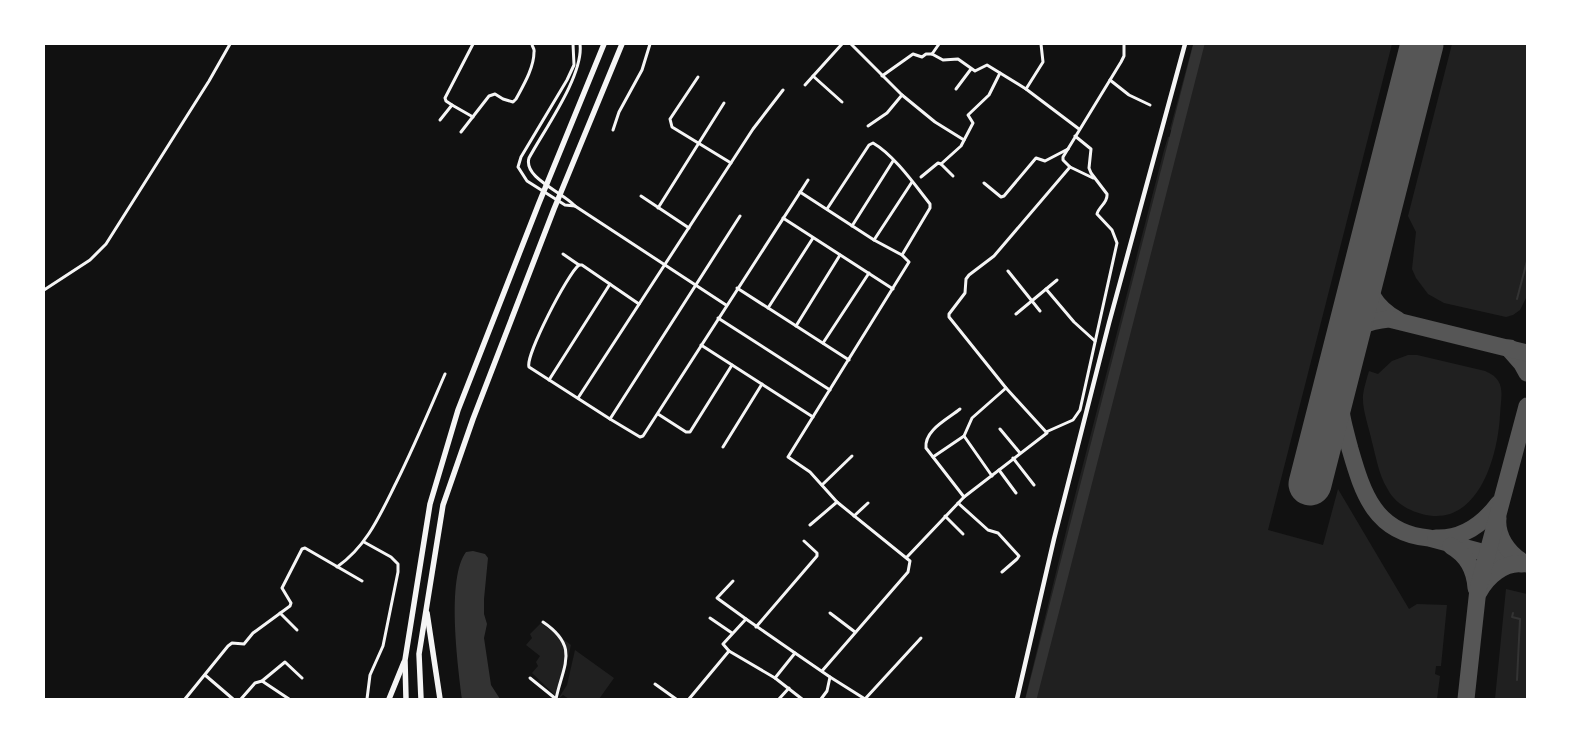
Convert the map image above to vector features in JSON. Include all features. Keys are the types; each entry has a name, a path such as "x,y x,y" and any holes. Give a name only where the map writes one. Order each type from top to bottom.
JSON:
{"highway":[{"path":"389,699 404,660 430,504 458,410 539,203 604,44"},
{"path":"421,699 419,654 443,504 473,419 554,209 622,44"},
{"path":"427,609 440,699"},
{"path":"404,660 406,699"}],"main road":[{"path":"1017,699 1054,539 1109,323 1185,44"}],"street":[{"path":"44,290 90,260 106,244 209,81 230,44"},
{"path":"473,44 445,98 446,101 473,117"},
{"path":"461,132 489,96 494,94 513,102 516,100 529,73 535,50 532,44"},
{"path":"573,44 574,64 567,80 521,157 518,167 527,181 564,205 575,206"},
{"path":"580,44 578,67 574,81 528,163 532,174 568,198 575,206 726,305"},
{"path":"613,130 619,112 642,70 650,44"},
{"path":"805,86 842,44"},
{"path":"851,44 902,95 935,122 964,140"},
{"path":"932,54 938,44"},
{"path":"1026,89 1043,62 1041,44"},
{"path":"907,557 964,497 1013,458 1046,435 1046,432 1076,417 1080,410 1117,243 1112,230 1097,214 1099,208 1105,202 1108,194 1093,178 1070,167 1063,160 1078,130 1124,56 1124,44"},
{"path":"882,76 913,54 922,57 926,54 932,54 943,60 958,59 975,72 987,65 1026,89 1078,130"},
{"path":"956,89 971,69"},
{"path":"921,177 936,165 941,164 964,140 973,123 968,115 990,95 1000,73"},
{"path":"813,76 842,102"},
{"path":"698,77 670,119 670,123 672,127 731,163"},
{"path":"1110,80 1129,95 1150,105"},
{"path":"578,398 753,129 783,90"},
{"path":"868,126 887,113 902,95"},
{"path":"658,208 724,103"},
{"path":"440,120 452,105"},
{"path":"1075,136 1091,149 1089,168 1093,178"},
{"path":"827,209 869,145 873,143 878,145 894,161 930,204 930,208 902,255"},
{"path":"984,182 1000,197 1004,196 1036,158 1045,161 1068,149"},
{"path":"852,226 894,161"},
{"path":"941,164 953,176"},
{"path":"1046,432 981,359 949,314 965,293 966,279 969,274 994,256 1070,167"},
{"path":"579,265 546,318 528,359 529,367 610,419 642,437 808,180"},
{"path":"874,240 912,182"},
{"path":"800,192 874,240 902,255 909,262 788,457 810,472 837,502 907,557 910,561 908,572 822,671"},
{"path":"641,196 689,228"},
{"path":"610,419 740,216"},
{"path":"783,218 893,289"},
{"path":"768,308 813,238"},
{"path":"563,254 579,265 582,265 639,304"},
{"path":"796,326 840,255"},
{"path":"1008,271 1040,311"},
{"path":"823,343 868,273"},
{"path":"1016,314 1057,280"},
{"path":"549,380 610,284"},
{"path":"737,288 848,360"},
{"path":"1046,289 1074,322 1095,341"},
{"path":"718,318 830,390"},
{"path":"701,345 813,416"},
{"path":"658,414 686,432 691,431 732,365"},
{"path":"337,567 347,560 364,542 374,526 408,460 446,374"},
{"path":"723,447 762,384"},
{"path":"933,457 964,436 969,423 975,414 1006,388"},
{"path":"960,409 928,434 926,438 926,448 964,497"},
{"path":"1000,429 1020,453"},
{"path":"964,436 992,476"},
{"path":"822,485 852,456"},
{"path":"1013,458 1034,486"},
{"path":"999,470 1016,493"},
{"path":"810,525 837,502"},
{"path":"854,516 868,503"},
{"path":"958,503 988,530 998,533 1019,556 1018,559 1002,572"},
{"path":"945,516 963,534"},
{"path":"756,627 817,556 817,553 804,541"},
{"path":"364,542 391,557 398,564 398,572 383,646 370,675 367,699"},
{"path":"185,699 228,646 232,643 244,644 253,633 290,606 291,603 282,588 302,549 305,548 362,581"},
{"path":"733,581 717,598 756,627 865,699 921,638"},
{"path":"280,613 297,630"},
{"path":"830,613 855,632"},
{"path":"710,618 732,633"},
{"path":"746,619 723,644 728,651 775,678 802,699"},
{"path":"530,678 556,699 567,654 558,634 544,622"},
{"path":"689,699 728,651"},
{"path":"775,678 795,653"},
{"path":"241,699 255,683 262,681 285,662 302,678"},
{"path":"205,675 233,699"},
{"path":"821,699 827,691 830,677"},
{"path":"262,681 289,699"},
{"path":"655,684 676,699"},
{"path":"779,699 789,688"}],"shaded area":[{"path":"1193,44 1392,44 1268,530 1323,545 1338,489 1409,609 1417,604 1447,605 1441,666 1436,666 1435,674 1440,676 1437,699 1025,699 1071,511 1164,150 1168,137 1172,137 1173,133 1170,129"},
{"path":"1452,44 1527,44 1527,296 1520,310 1513,315 1506,317 1444,303 1428,294 1416,278 1412,269 1416,232 1408,216"},
{"path":"1408,355 1417,355 1485,371 1497,379 1500,384 1501,401 1495,450 1481,486 1471,500 1458,511 1441,516 1422,514 1411,510 1397,501 1390,493 1384,483 1376,460 1365,413 1363,395 1369,371 1378,374 1392,361"},
{"path":"473,551 485,554 488,558 484,599 484,614 487,624 484,638 491,685 500,699 462,699 456,645 456,582 460,565 466,552"},
{"path":"1506,589 1527,594 1527,699 1495,699"},
{"path":"541,623 571,645 562,684 555,695 532,673 538,666 536,662 540,656 526,645 532,638 530,634"},
{"path":"575,650 614,678 599,699 569,699 563,695 558,699 567,685"}],"waterway":[{"path":"1031,699 1199,44"},
{"path":"1517,299 1527,261"},
{"path":"1513,613 1512,617 1520,619 1517,680"}],"taxiway":[{"path":"1366,263 1369,289 1377,303 1398,320"},
{"path":"1344,349 1351,335 1361,326 1374,321 1389,319 1527,353"},
{"path":"1510,348 1508,348 1522,364 1527,373"},
{"path":"1343,352 1340,382 1340,406 1350,449 1366,496 1384,520 1411,535 1429,538 1527,564"},
{"path":"1466,699 1478,589 1527,406"},
{"path":"1436,538 1455,536 1471,529 1486,518 1498,504"},
{"path":"1498,518 1499,531 1504,543 1512,554 1523,562"},
{"path":"1451,546 1462,554 1469,564 1474,576 1476,588"},
{"path":"1479,592 1491,576 1503,568 1509,565 1522,564"}],"runway":[{"path":"1310,484 1422,44"}]}
